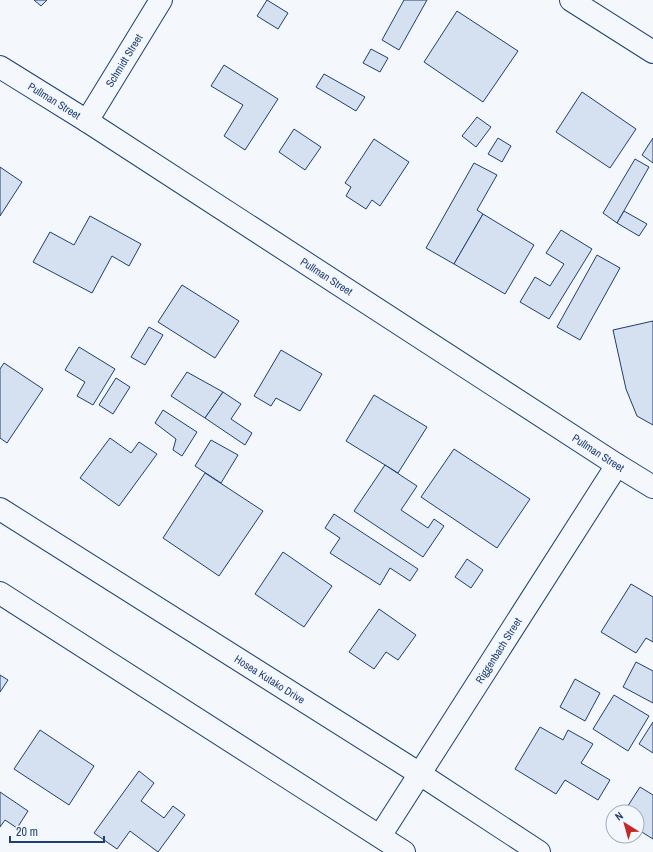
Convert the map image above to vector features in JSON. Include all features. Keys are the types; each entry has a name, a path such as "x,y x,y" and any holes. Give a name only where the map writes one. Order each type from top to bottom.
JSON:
{"street":[{"name":"Schmidt Street","path":"87,121 161,0"},
{"path":"571,0 653,52"},
{"name":"Pullman Street","path":"0,67 87,121 653,488"},
{"name":"Riggenbach Street","path":"380,836 617,465"},
{"name":"Hosea Kutako Drive","path":"0,509 420,774 539,852"},
{"path":"0,593 404,852"}],"building":[{"path":"34,0 47,0 41,6"},
{"path":"267,0 288,13 278,29 257,16"},
{"path":"404,0 427,0 399,50 382,40"},
{"path":"457,11 518,51 483,102 424,62"},
{"path":"371,49 388,58 380,72 363,63"},
{"path":"224,65 278,99 245,150 224,136 243,105 211,86"},
{"path":"324,74 365,97 356,111 316,87"},
{"path":"582,92 636,129 610,168 556,132"},
{"path":"477,117 491,127 476,147 462,136"},
{"path":"294,129 321,147 305,170 279,152"},
{"path":"498,138 511,146 502,162 488,154"},
{"path":"653,138 653,163 642,155"},
{"path":"374,139 409,162 380,206 372,200 366,209 346,196 351,187 345,183"},
{"path":"635,159 649,167 617,223 603,213"},
{"path":"474,163 497,175 477,210 483,214 454,264 426,248"},
{"path":"0,167 22,182 0,216"},
{"path":"624,211 647,224 639,236 617,223"},
{"path":"483,214 534,245 505,294 454,264"},
{"path":"90,216 141,244 129,266 112,256 92,293 33,262 50,232 74,245"},
{"path":"561,230 592,249 549,319 520,302 535,277 550,286 564,264 546,253"},
{"path":"597,255 620,268 580,340 557,327"},
{"path":"182,285 239,321 215,358 158,322"},
{"path":"653,321 653,425 637,416 626,389 613,330"},
{"path":"149,327 163,335 145,365 131,357"},
{"path":"79,347 115,369 93,405 77,396 85,382 65,370"},
{"path":"281,350 322,374 300,411 276,398 271,406 254,396"},
{"path":"4,363 43,389 7,443 0,438 0,369"},
{"path":"187,372 223,392 205,418 171,396"},
{"path":"116,378 130,387 113,414 99,405"},
{"path":"223,392 241,404 231,419 252,433 245,445 205,418"},
{"path":"374,395 427,427 398,473 346,441"},
{"path":"163,410 197,432 182,456 173,450 176,439 155,423"},
{"path":"110,438 131,453 139,442 157,454 119,506 80,478"},
{"path":"211,440 238,455 221,483 195,466"},
{"path":"454,449 530,499 497,548 421,497"},
{"path":"385,465 417,486 401,510 428,528 434,519 444,526 423,557 354,511"},
{"path":"205,473 263,511 219,576 163,538"},
{"path":"334,514 418,569 410,581 390,568 380,585 330,553 340,538 325,528"},
{"path":"283,552 332,586 304,627 255,594"},
{"path":"467,559 483,570 471,588 455,577"},
{"path":"631,584 653,597 653,642 646,638 636,653 601,632"},
{"path":"379,609 416,635 398,660 386,652 374,669 349,652"},
{"path":"636,662 653,671 653,703 623,687"},
{"path":"0,675 8,680 0,692"},
{"path":"575,679 600,693 585,721 560,707"},
{"path":"614,695 649,716 628,751 593,729"},
{"path":"653,722 653,753 639,744"},
{"path":"540,727 563,740 568,730 593,744 581,763 610,780 598,800 565,780 556,794 515,769"},
{"path":"40,730 94,766 69,805 14,769"},
{"path":"139,771 154,783 141,801 164,818 173,806 185,815 158,852 130,831 117,849 94,833"},
{"path":"640,787 653,795 653,839 645,834 645,804 629,804"},
{"path":"0,792 28,811 17,828 5,820 0,827"}]}
